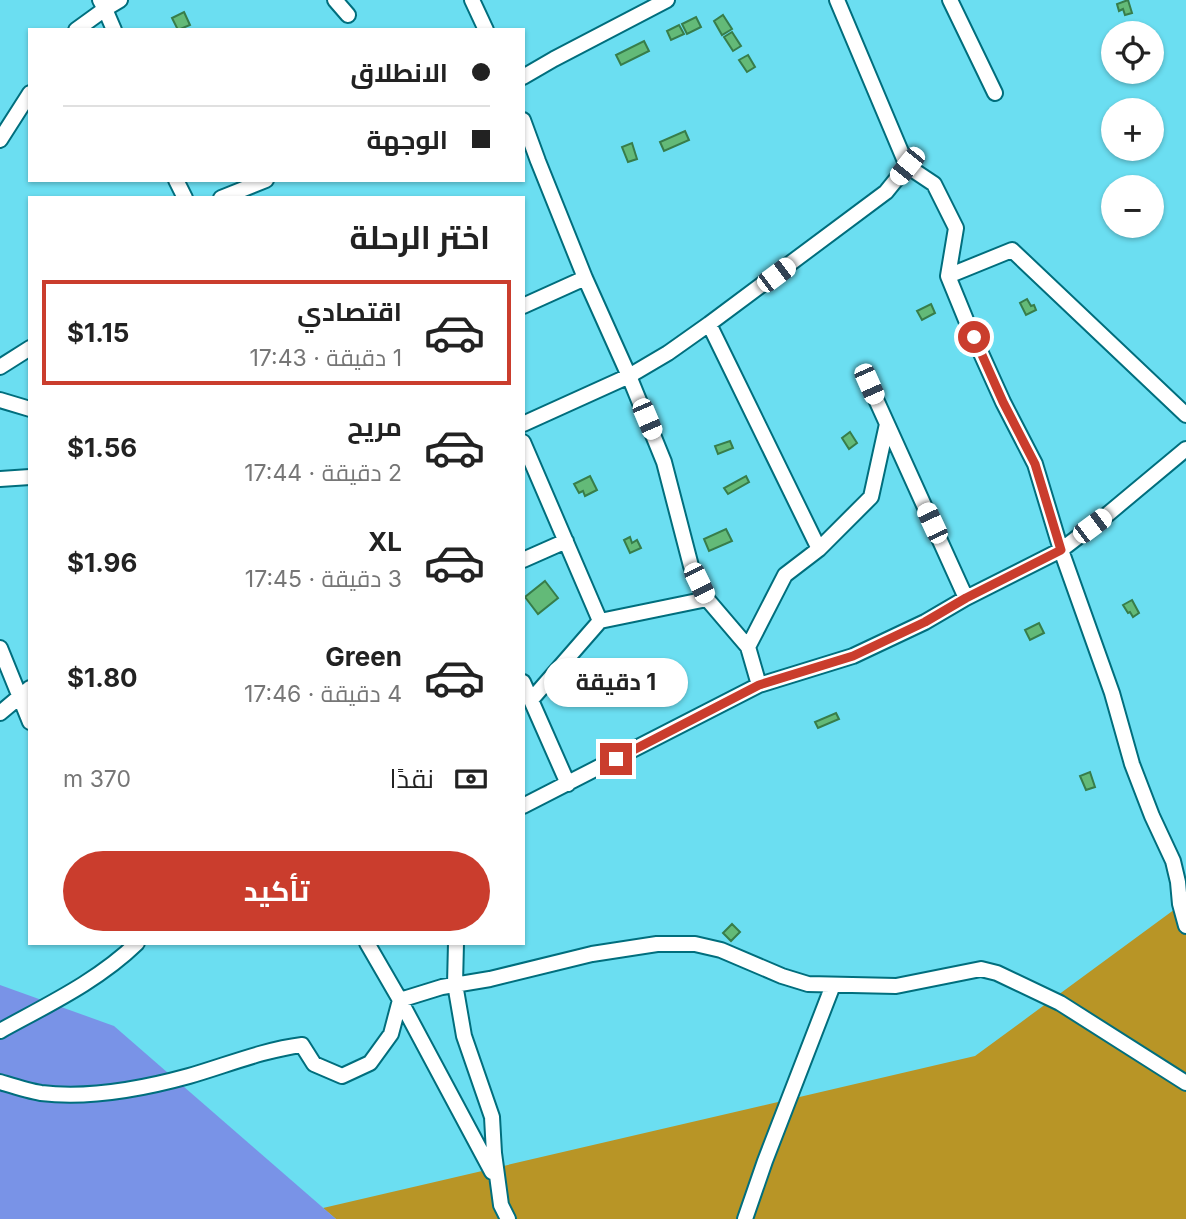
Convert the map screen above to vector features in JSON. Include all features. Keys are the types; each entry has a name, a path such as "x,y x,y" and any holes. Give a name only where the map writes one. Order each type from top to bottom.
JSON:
{"street":[{"path":"78,28 103,4 120,0"},
{"path":"335,0 348,15"},
{"path":"472,0 485,28"},
{"path":"525,76 667,0"},
{"path":"837,0 907,166 934,184 956,228 948,276 1003,402 1035,464 1061,550 1112,693 1132,764 1173,860 1186,926"},
{"path":"950,0 995,93"},
{"path":"103,4 113,28"},
{"path":"0,140 28,96"},
{"path":"525,125 585,278 664,462 691,566 707,599 748,647 759,685"},
{"path":"525,423 629,376 668,353 886,192 907,166"},
{"path":"226,196 261,182"},
{"path":"948,276 1012,250 1186,415"},
{"path":"525,305 585,278"},
{"path":"709,324 819,549"},
{"path":"0,368 28,349"},
{"path":"869,384 966,598"},
{"path":"0,400 28,408"},
{"path":"748,647 785,575 819,549 871,497 887,424"},
{"path":"525,447 600,621"},
{"path":"525,805 759,685 853,656 925,622 1061,550 1186,449"},
{"path":"0,479 28,477"},
{"path":"525,559 566,541"},
{"path":"531,700 600,621 707,599"},
{"path":"0,649 24,693 28,712"},
{"path":"525,686 568,784"},
{"path":"0,713 24,693"},
{"path":"400,1000 442,987 490,979 592,954 657,944 695,944 721,950 808,984 896,986 981,969 997,973 1060,1003 1186,1083"},
{"path":"368,945 498,1182"},
{"path":"456,945 455,984 464,1036 492,1116 501,1205 508,1219"},
{"path":"0,1031 55,1001 106,968 131,946"},
{"path":"745,1219 833,985"},
{"path":"0,1082 39,1093 108,1093 187,1076 279,1048 302,1045 314,1064 342,1076 370,1063 391,1034 400,1000"}],"shaded area":[{"path":"1186,901 1186,1219 336,1219 323,1208 975,1056"}],"water":[{"path":"0,985 114,1026 336,1219 0,1219"}],"building":[{"path":"1128,0 1132,13 1125,15 1123,9 1119,11 1117,4"},
{"path":"184,12 190,25 177,28 172,18"},
{"path":"723,15 732,29 722,35 714,21"},
{"path":"696,17 701,27 687,34 682,24"},
{"path":"679,25 684,34 671,40 667,31"},
{"path":"732,32 741,46 733,51 724,37"},
{"path":"644,41 649,51 621,65 616,55"},
{"path":"748,55 755,67 747,72 739,60"},
{"path":"685,131 689,140 664,151 660,142"},
{"path":"632,143 637,159 628,162 622,147"},
{"path":"1027,299 1036,310 1026,315 1020,303"},
{"path":"931,304 935,313 922,320 917,311"},
{"path":"850,432 857,443 849,449 842,438"},
{"path":"730,441 733,448 718,454 715,446"},
{"path":"590,476 597,490 585,496 583,491 579,493 574,484"},
{"path":"746,476 749,482 728,494 724,488"},
{"path":"726,529 732,541 709,551 704,539"},
{"path":"630,537 632,543 637,540 641,548 630,553 624,540"},
{"path":"545,581 558,598 538,614 525,597"},
{"path":"1132,600 1139,613 1133,617 1123,605"},
{"path":"1039,623 1044,633 1030,640 1025,630"},
{"path":"836,713 839,719 818,728 815,722"},
{"path":"1090,772 1095,787 1086,790 1080,776"},
{"path":"732,924 740,932 731,941 723,933"}],"route":[{"path":"616,759 759,685 853,656 925,622 1061,550 1035,464 974,337"}]}
